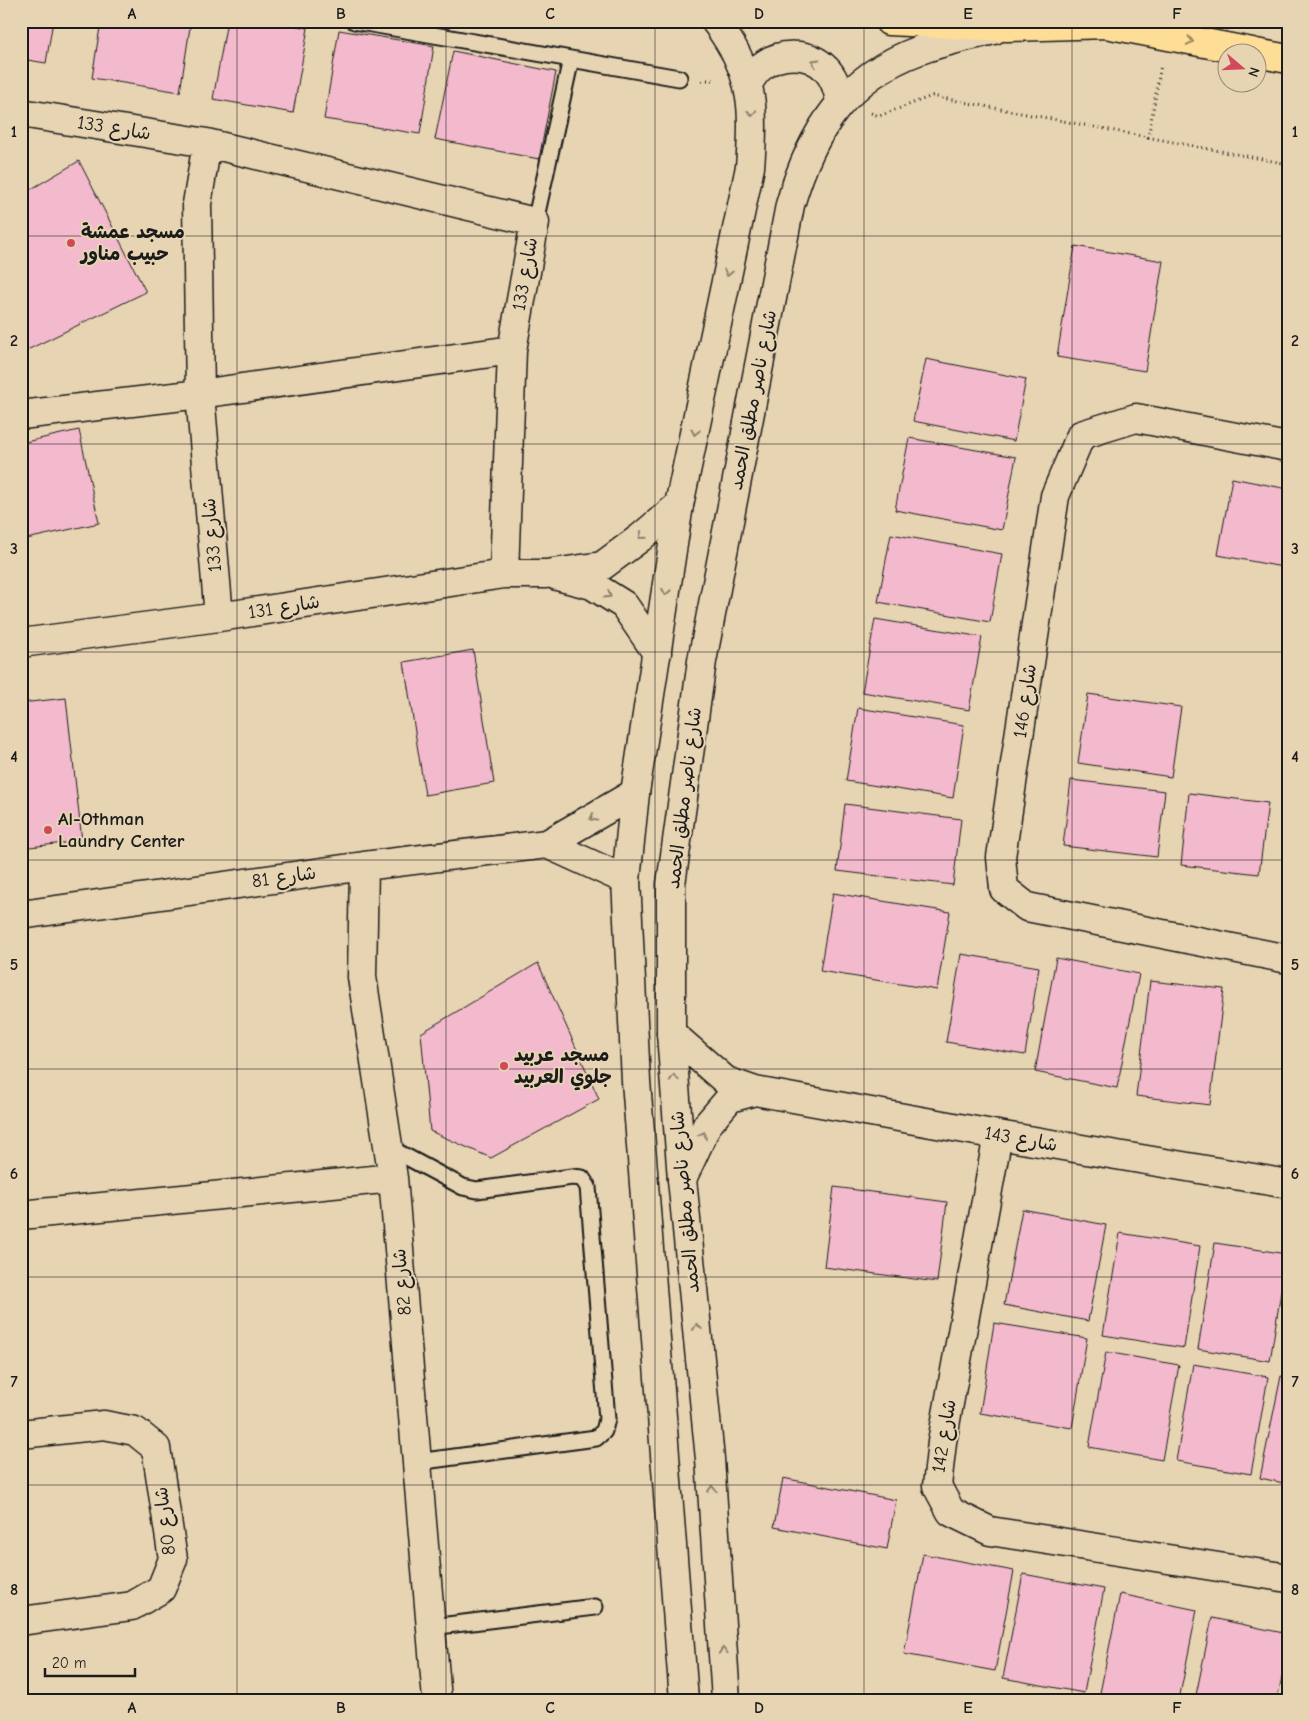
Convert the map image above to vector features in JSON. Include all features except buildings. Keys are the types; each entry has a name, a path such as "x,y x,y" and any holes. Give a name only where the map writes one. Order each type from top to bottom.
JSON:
{"main road":[{"path":"889,21 1007,28 1099,23 1216,45"},
{"path":"1266,55 1288,59"}],"street":[{"name":"شارع ناصر مطلق الحمد","path":"684,1700 636,1081 626,880 635,793 679,505 750,167 753,110 749,82 736,52 715,21"},
{"name":"شارع ناصر مطلق الحمد","path":"731,1699 710,1459 682,1179 671,1033 671,884 702,661 790,205 798,177 810,150 824,124 840,102 864,80 890,63 918,50 948,41 1007,28"},
{"path":"749,82 760,68 775,58 793,55 811,59 826,69 836,84 840,102"},
{"name":"شارع 133","path":"21,113 207,143 535,222 512,350 504,574"},
{"name":"شارع 133","path":"207,143 198,204 200,394 219,617"},
{"path":"21,415 200,394 512,350"},
{"name":"شارع 146","path":"1288,447 1136,418 1081,435 1055,496 1001,857 1004,889 1027,907 1288,959"},
{"name":"شارع 131","path":"21,643 219,617 504,574 546,574 602,566 640,538 679,505"},
{"name":"شارع 131","path":"546,574 592,585 624,605 657,653"},
{"name":"شارع 81","path":"21,915 364,866 547,844 635,793"},
{"path":"547,844 626,880"},
{"name":"شارع 82","path":"364,866 362,977 393,1178 437,1700"},
{"name":"شارع 143","path":"671,1033 726,1081 755,1091 998,1135 1288,1184"},
{"name":"شارع 143","path":"682,1179 707,1126 730,1098 755,1091"},
{"name":"شارع 142","path":"998,1135 942,1442 937,1486 951,1512 990,1531 1288,1578"},
{"path":"21,1215 393,1178"},
{"name":"شارع 80","path":"21,1434 104,1425 135,1432 156,1448 172,1559 161,1589 132,1606 21,1620"},
{"path":"666,1460 675,1448 688,1443 701,1448 710,1459"}],"lane":[{"path":"354,21 679,78"},
{"path":"535,222 571,59"},
{"path":"388,1147 463,1188 477,1190 572,1178 582,1178 588,1186 607,1419 604,1431 596,1438 417,1462"},
{"path":"431,1627 595,1607"}],"path":[{"path":"1148,138 1166,36"},
{"path":"840,102 879,116 932,96 1288,164"}],"place":[{"name":"مسجد عمشة حبيب مناور","path":"71,243"},
{"name":"Al-Othman Laundry Center","path":"48,830"},
{"name":"مسجد عربيد جلوي العربيد","path":"504,1066"}]}
